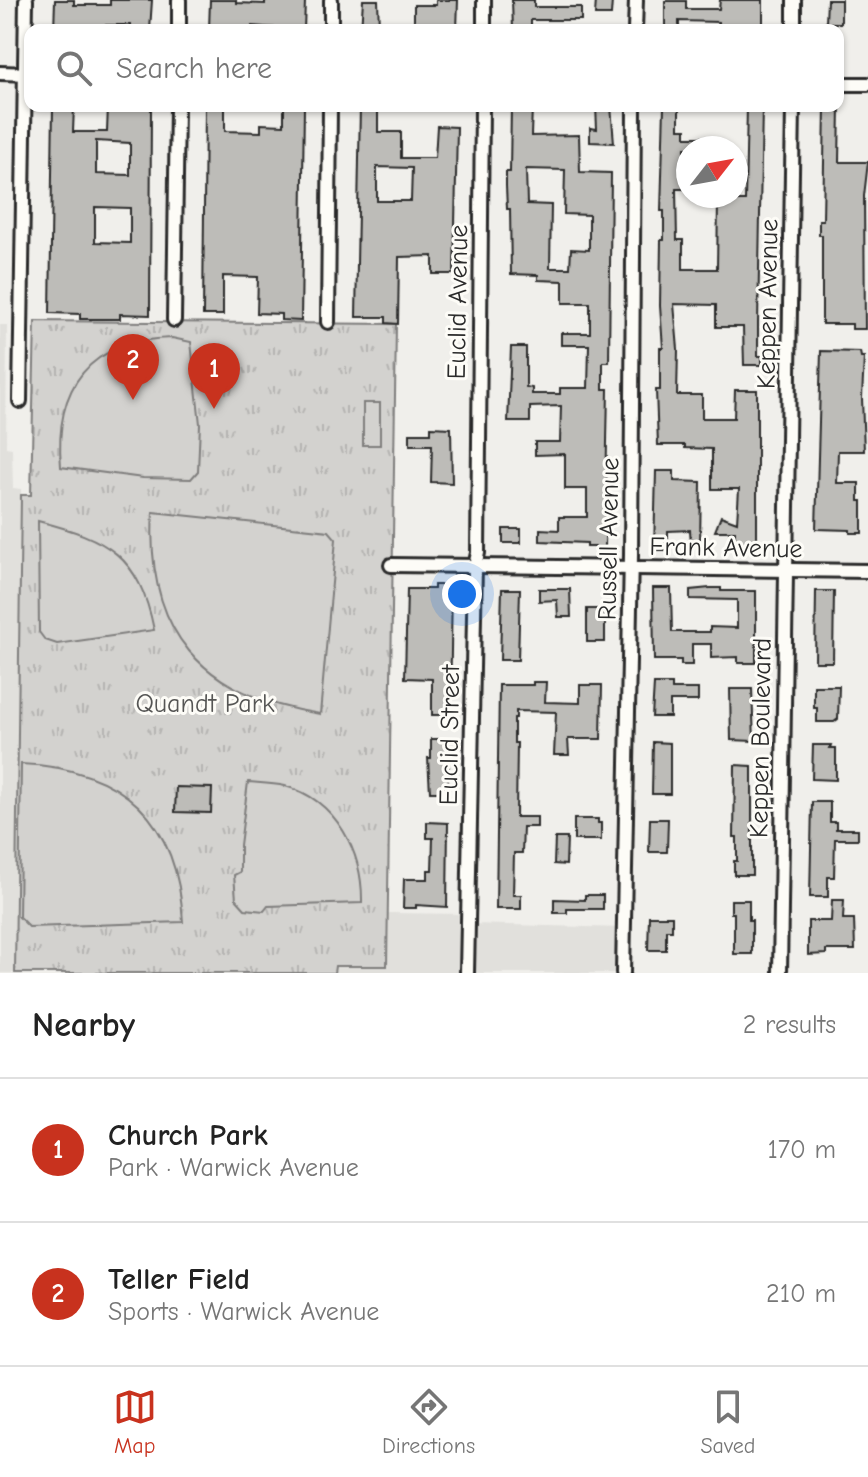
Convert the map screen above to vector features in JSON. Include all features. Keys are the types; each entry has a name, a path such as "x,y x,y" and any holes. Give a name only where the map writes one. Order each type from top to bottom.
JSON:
{"street":[{"path":"26,0 26,24"},
{"path":"179,0 179,24"},
{"path":"331,0 331,24"},
{"path":"484,0 484,24"},
{"path":"635,24 636,0"},
{"path":"794,0 794,24"},
{"path":"0,73 24,74"},
{"path":"844,84 868,84"},
{"path":"20,401 26,112"},
{"path":"174,320 177,112"},
{"path":"328,322 330,112"},
{"name":"Euclid Avenue","path":"478,498 482,112"},
{"name":"Russell Avenue","path":"623,973 631,568 634,112"},
{"name":"Keppen Avenue","path":"786,503 793,112"},
{"name":"Euclid Street","path":"467,973 478,498"},
{"name":"Keppen Boulevard","path":"780,973 786,503"},
{"name":"Frank Avenue","path":"391,565 868,571"}],"shaded area":[{"path":"0,325 7,325 6,447 12,448 13,488 21,489 15,973 0,973"},
{"path":"388,913 469,914 469,924 624,928 623,973 334,973 334,966 387,966"}],"green space":[{"name":"Quandt Park","path":"35,321 396,324 387,966 335,966 334,973 15,973 21,495 31,495"},
{"path":"172,338 191,342 200,424 198,471 191,479 143,478 61,467 60,438 64,413 71,391 83,373 99,358 119,348 143,341"},
{"path":"363,403 380,403 380,445 363,445"},
{"path":"153,512 329,531 336,539 320,714 279,705 243,692 213,674 189,651 171,624 159,592 153,554"},
{"path":"38,521 84,535 117,554 139,584 154,630 57,644 45,640 39,632"},
{"path":"21,764 57,768 88,776 115,789 138,806 156,828 170,854 179,886 183,922 29,927 19,917"},
{"path":"248,782 280,785 303,793 332,816 352,848 358,866 362,903 268,906 264,911 245,909 236,899 234,875 240,872"}],"building":[{"path":"55,0 74,0 74,5 110,5 110,0 152,0 150,24 54,24"},
{"path":"210,0 265,4 265,0 305,1 304,24 209,24"},
{"path":"363,0 378,0 379,24 361,24"},
{"path":"436,0 458,0 457,24 414,24 414,5 436,5"},
{"path":"512,0 534,0 534,7 581,7 581,20 531,20 531,24 513,24"},
{"path":"596,0 612,1 611,15 595,15"},
{"path":"720,0 763,0 763,24 679,21 679,24 665,24 665,1 686,1 686,9 719,9"},
{"path":"827,0 841,0 841,23 826,23"},
{"path":"53,112 74,112 73,132 107,132 108,112 151,112 150,315 120,314 120,319 80,319 80,314 50,313","holes":["96,141 130,143 130,175 96,174","95,207 130,208 130,243 95,242"]},
{"path":"205,112 225,112 225,131 261,132 261,124 284,125 284,112 304,112 301,321 281,320 281,314 257,313 258,277 223,276 223,315 203,315"},
{"path":"360,112 378,112 378,132 401,132 401,158 435,158 437,126 457,127 454,274 433,274 433,256 399,257 398,324 386,323 386,317 356,317","holes":["377,167 412,168 411,201 377,201"]},
{"path":"511,112 532,112 531,136 579,135 580,172 611,173 609,362 603,362 603,389 608,389 605,547 540,541 540,529 559,530 559,517 587,517 587,489 565,489 565,454 535,455 535,442 560,442 561,406 530,407 530,422 508,422 511,347 526,347 526,387 532,388 532,394 560,394 560,388 588,388 589,345 561,345 561,333 590,333 590,303 563,303 563,281 538,280 538,275 511,274 506,172 510,172","holes":["526,169 565,170 564,214 589,215 589,250 571,249 570,268 550,268 551,205 527,204"]},
{"path":"596,112 611,112 614,143 590,142 590,128 597,129"},
{"path":"664,112 679,112 679,129 686,129 686,136 676,136 677,240 683,240 683,269 717,269 718,208 748,208 747,112 762,112 758,356 762,356 762,365 744,365 743,327 716,327 716,305 674,304 678,349 677,395 702,395 702,418 734,418 735,390 757,390 757,550 734,550 735,531 715,531 721,516 737,522 739,489 712,489 712,449 658,445 656,390 660,390 660,348 663,348 660,306 664,211 661,211"},
{"path":"825,112 840,112 839,162 868,162 864,196 865,329 852,329 852,324 822,324 822,235 819,235 819,220 823,220"},
{"path":"821,351 860,352 864,357 864,451 838,451 837,483 859,483 862,533 816,529"},
{"path":"431,427 451,428 452,483 431,482 432,445 410,445 410,433 431,433"},
{"path":"656,471 674,471 674,481 701,482 700,545 691,545 690,530 668,531 668,550 654,550"},
{"path":"503,529 521,529 521,543 503,543"},
{"path":"434,585 452,585 450,715 432,715 432,679 405,678 407,589 434,589"},
{"path":"653,588 671,588 672,632 710,632 710,627 737,628 737,600 690,599 690,590 721,588 721,591 756,591 756,663 738,663 738,657 711,658 711,644 692,644 692,665 681,665 681,660 654,660"},
{"path":"502,589 520,589 518,660 500,660"},
{"path":"539,589 570,589 571,617 558,617 557,600 539,601"},
{"path":"816,591 834,591 833,662 815,662"},
{"path":"587,609 605,609 605,642 587,642"},
{"path":"533,682 546,682 545,702 580,703 580,685 602,685 601,739 568,739 569,755 554,755 556,712 516,711 516,817 537,817 537,827 523,827 522,853 514,853 513,895 521,895 521,909 496,909 499,685 533,685"},
{"path":"654,684 672,684 672,689 698,689 698,701 670,701 670,717 652,717"},
{"path":"814,686 839,686 838,719 834,722 817,722"},
{"path":"730,689 752,689 754,741 731,740"},
{"path":"431,739 449,739 448,792 430,792 428,758 431,758"},
{"path":"653,742 670,743 670,794 652,794"},
{"path":"813,745 836,748 836,780 812,779"},
{"path":"735,765 752,766 752,875 734,875 734,861 737,861 737,837 734,837"},
{"path":"176,787 212,788 211,813 175,812"},
{"path":"812,802 830,802 830,822 836,822 836,829 858,829 858,839 835,839 834,877 828,877 828,897 810,897"},
{"path":"574,819 598,819 601,823 601,840 574,840"},
{"path":"650,819 668,819 667,852 649,852"},
{"path":"427,822 448,823 447,907 416,905 416,908 403,908 404,879 428,879 428,870 432,870 433,838 427,838"},
{"path":"555,838 567,838 566,865 554,864"},
{"path":"585,895 603,895 603,909 567,909 567,913 554,913 554,899 585,900"},
{"path":"731,900 749,900 752,954 734,954"},
{"path":"832,900 844,900 843,919 854,919 855,950 826,950 826,954 808,955 808,921 831,921"},
{"path":"649,916 672,916 672,930 666,930 666,950 648,950"}],"place":[{"name":"Teller Field","path":"133,400"},
{"name":"Church Park","path":"214,409"}]}
